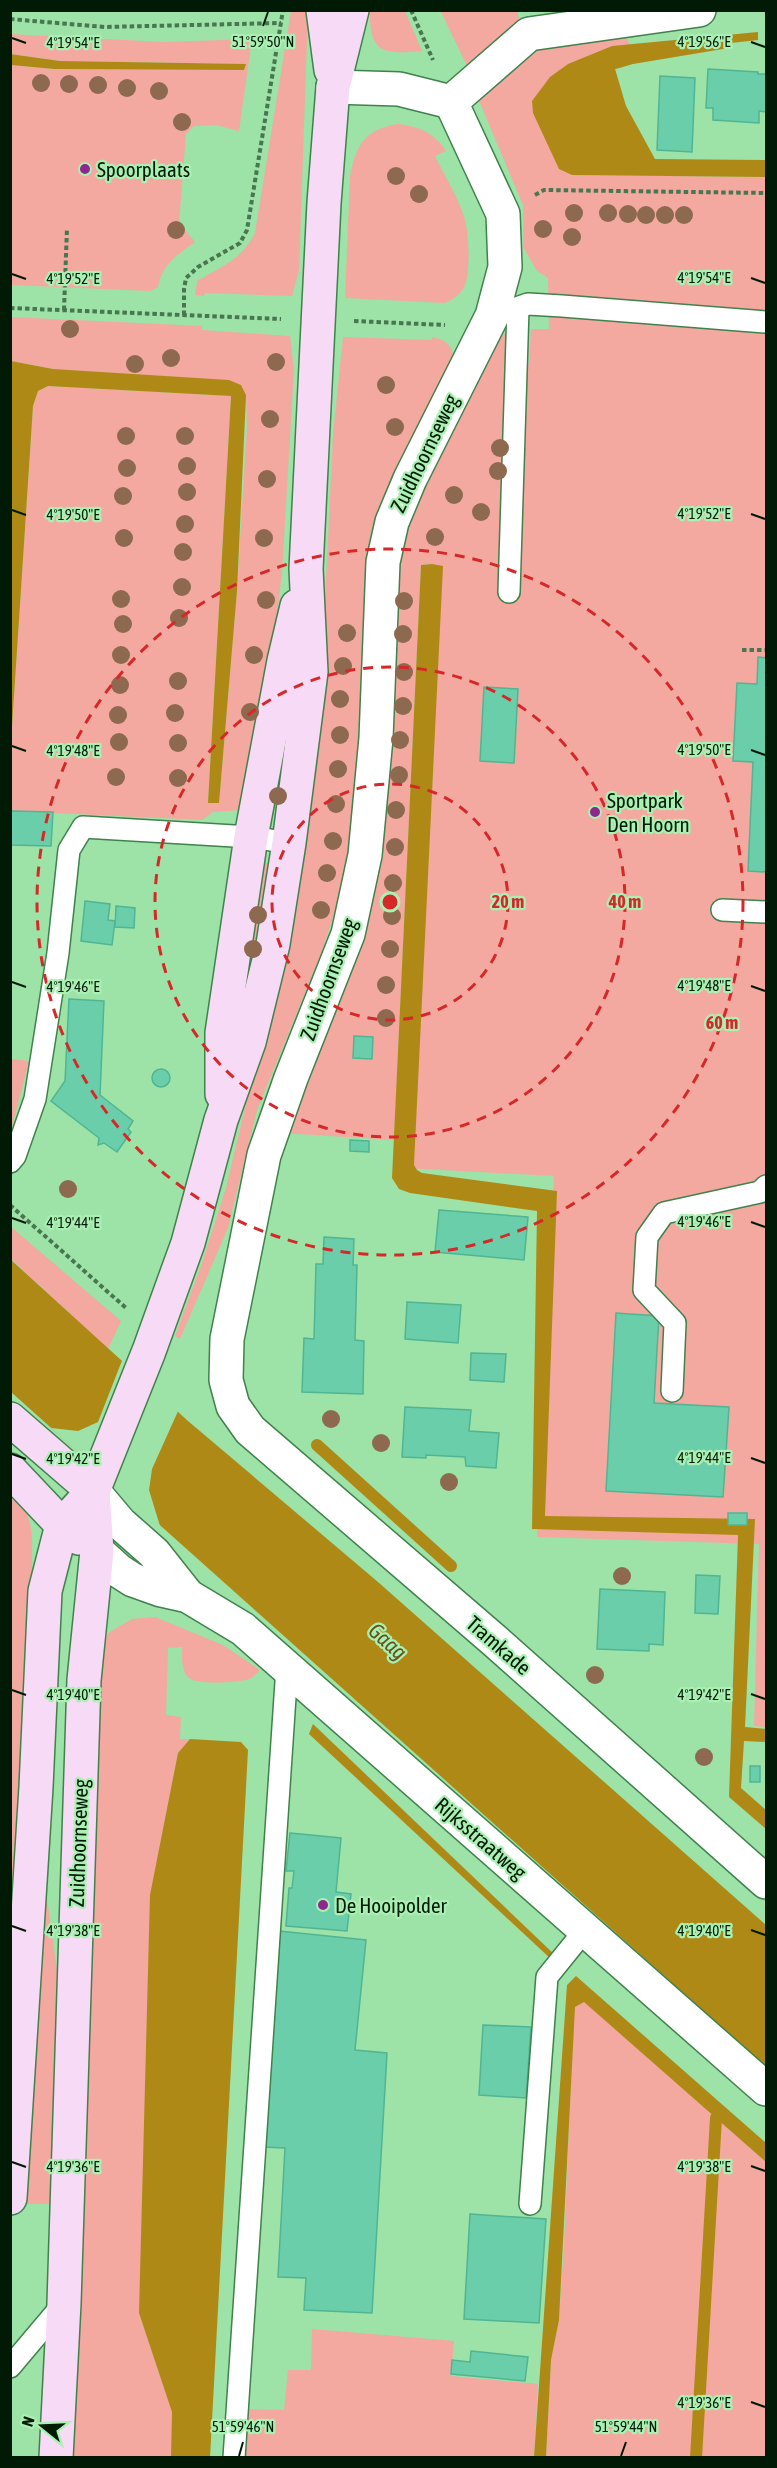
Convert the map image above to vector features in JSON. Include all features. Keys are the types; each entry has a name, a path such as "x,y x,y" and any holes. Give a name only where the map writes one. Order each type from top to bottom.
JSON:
{"main road":[{"path":"323,10 333,87"},
{"path":"333,87 352,10"},
{"name":"Zuidhoornseweg","path":"10,2198 36,1787 45,1591 62,1526 96,1481 149,1351 188,1243 221,1120 249,1042 273,944 289,843 311,672 306,569 324,202 333,87"},
{"name":"Zuidhoornseweg","path":"221,1120 222,1033 251,837 284,662 306,569"},
{"name":"Rijksstraatweg","path":"10,1419 96,1481"},
{"name":"Rijksstraatweg","path":"10,1470 62,1526 97,1551"},
{"name":"Zuidhoornseweg","path":"56,2457 64,2303 84,1680 97,1551 96,1481"}],"street":[{"path":"333,87 399,89 451,102 529,34 699,10"},
{"name":"Zuidhoornseweg","path":"233,1406 226,1380 227,1339 264,1155 291,1078 348,934 365,855 376,738 383,562 392,522 410,479 505,312 503,214 451,102"},
{"name":"Tramkade","path":"233,1406 250,1430 495,1641 766,1882"},
{"name":"Rijksstraatweg","path":"96,1481 120,1523 154,1553 188,1596"},
{"name":"Rijksstraatweg","path":"97,1551 133,1580 188,1596 243,1629 766,2089"}],"lane":[{"path":"509,592 505,312 528,304 766,322"},
{"path":"10,1162 15,1156 35,1099 58,953 69,850 83,827 251,837 289,843"},
{"path":"722,910 766,912"},
{"path":"672,1391 675,1323 644,1290 647,1237 664,1213 760,1192 766,1186"},
{"path":"234,2457 287,1667"},
{"path":"531,2204 547,1977 585,1930"},
{"path":"10,2367 64,2303"}],"path":[{"path":"184,315 186,278 198,267 240,243 247,230 283,10"},
{"path":"10,19 105,27 281,23"},
{"path":"503,214 543,190 766,193"},
{"path":"64,310 67,228"},
{"path":"10,308 291,319"},
{"path":"344,321 464,326 505,312"},
{"path":"742,650 766,650"},
{"path":"10,1205 126,1308"}],"shaded area":[{"path":"291,11 308,11 299,270 292,296 205,293 204,296 195,295 197,281 237,256 244,250 255,233"},
{"path":"370,11 405,11 422,51 398,52 382,49 372,36"},
{"path":"517,11 522,30 470,72 441,12"},
{"path":"10,34 163,42 252,39 239,131 216,125 194,126 186,134 179,223 195,242 167,266 158,287 150,291 11,285 11,65 54,69 243,70 246,64 60,61 11,54"},
{"name":"Sportpark Den Hoorn","path":"625,35 630,45 612,46 572,175 766,177 766,1727 754,1726 759,1544 537,1537 554,1176 405,1168 432,564 421,565 394,1140 281,1133 333,999 397,542 496,341 508,331 506,387 529,363 531,329 549,329 548,278 537,271 523,247 523,205 475,91 536,41"},
{"path":"398,124 425,132 442,145 446,151 435,156 456,196 465,220 468,235 466,283 455,298 445,303 345,298 352,165 359,147 370,134 387,126"},
{"path":"11,317 202,326 202,330 290,336 294,370 282,572 273,650 242,810 213,812 202,820 11,811 11,742 33,406 38,391 48,386 231,396 208,803 219,803 237,591 247,426 246,395 53,369 11,361"},
{"path":"343,337 432,340 432,337 447,343 453,356 379,506 371,531 365,581 356,781 350,839 340,896 321,954 257,1110 228,1228 180,1339 175,1336 226,1188 274,986 324,623 333,434"},
{"path":"256,861 276,865 234,1061"},
{"path":"10,1059 29,1061 11,1131"},
{"path":"10,1226 121,1321 108,1349 11,1259"},
{"path":"11,1491 28,1517 32,1567 11,1978"},
{"path":"155,1617 223,1645 260,1670 249,1679 218,1683 201,1682 189,1678 185,1672 182,1664 182,1647 168,1648 166,1715 181,1717 180,1739 190,1739 178,1753 139,2313 173,2412 171,2457 67,2458 100,1656 108,1633 132,1619"},
{"path":"46,1891 59,1985 52,2204 21,2204"},
{"path":"584,2001 766,2162 766,2457 546,2458 551,2360 559,2320 564,2246 574,2007"},
{"path":"312,2329 454,2341 451,2376 538,2384 534,2457 242,2458 245,2409 284,2410 288,2370 311,2370"}],"water":[{"path":"758,32 758,40 631,54 613,62 626,106 655,159 766,160 766,177 572,175 559,169 533,113 532,101 550,77 568,64 612,46"},
{"path":"10,54 60,61 246,64 244,70 54,69 11,65"},
{"path":"11,361 53,369 229,380 241,385 246,395 237,591 219,803 208,803 231,396 48,386 38,391 33,406 11,742"},
{"path":"421,565 443,566 414,1165 422,1173 557,1191 545,1516 755,1519 745,1727 766,1729 766,1742 744,1741 741,1788 766,1810 766,1829 729,1797 738,1535 532,1529 537,1211 410,1193 399,1189 392,1178"},
{"name":"Gaag","path":"10,1259 188,1421 378,1582 766,1925 766,2067 11,1392"},
{"path":"313,1724 556,1956 552,1960 309,1734"},
{"path":"190,1739 241,1742 248,1750 210,2458 171,2457 172,2412 139,2313 150,1895 178,1753"},
{"path":"576,1976 766,2143 766,2162 584,2002 575,2007 559,2320 551,2360 546,2457 534,2457 567,1985"}],"pier":[{"path":"123,1358 179,1409 152,1469 149,1490 160,1526 51,1428 78,1431 98,1422"}],"building":[{"path":"708,69 766,74 766,112 759,111 759,123 713,120 713,108 706,108"},
{"path":"660,76 695,78 692,152 657,150"},
{"path":"758,657 766,658 766,872 748,871 753,762 733,761 737,683 757,684"},
{"path":"484,687 518,689 514,763 480,761"},
{"path":"11,811 53,812 51,846 10,845"},
{"path":"85,901 110,904 108,920 115,921 112,945 81,941"},
{"path":"116,906 135,908 134,928 115,927"},
{"path":"69,999 104,1001 100,1095 133,1121 128,1129 131,1132 117,1152 104,1143 98,1145 99,1138 51,1101 65,1081"},
{"path":"354,1036 373,1037 372,1059 353,1058"},
{"path":"161,1069 167,1072 170,1078 167,1084 161,1087 155,1084 152,1078 155,1072"},
{"path":"350,1140 369,1141 369,1152 350,1151"},
{"path":"439,1210 528,1217 524,1260 435,1252"},
{"path":"324,1237 354,1239 353,1265 357,1265 355,1340 364,1341 363,1394 302,1392 304,1338 314,1339 316,1264 323,1264"},
{"path":"407,1302 461,1305 458,1343 405,1339"},
{"path":"616,1313 659,1316 654,1403 729,1407 723,1497 606,1491"},
{"path":"471,1353 506,1354 504,1382 470,1380"},
{"path":"405,1407 471,1410 469,1431 499,1433 496,1468 466,1466 465,1457 426,1455 426,1458 402,1457"},
{"path":"728,1513 747,1513 747,1525 728,1525"},
{"path":"696,1575 720,1576 718,1614 695,1613"},
{"path":"600,1589 665,1592 663,1645 649,1644 649,1651 597,1649"},
{"path":"750,1766 760,1766 760,1782 750,1782"},
{"path":"290,1833 341,1838 336,1892 351,1894 347,1931 286,1926 289,1888 292,1888 294,1871 286,1871"},
{"path":"279,1931 366,1940 355,2050 387,2053 372,2313 304,2310 306,2278 278,2277 285,2148 263,2147"},
{"path":"483,2025 531,2027 526,2098 479,2095"},
{"path":"470,2214 546,2219 539,2323 464,2319"},
{"path":"471,2351 528,2357 525,2381 451,2374 452,2360 470,2362"}],"waterway":[{"path":"598,68 632,58 722,43"},
{"path":"317,1445 451,1566"},
{"path":"696,2458 716,2118"}],"place":[{"name":"Spoorplaats","path":"85,169"},
{"name":"Sportpark Den Hoorn","path":"595,812"},
{"name":"De Hooipolder","path":"323,1905"}]}
